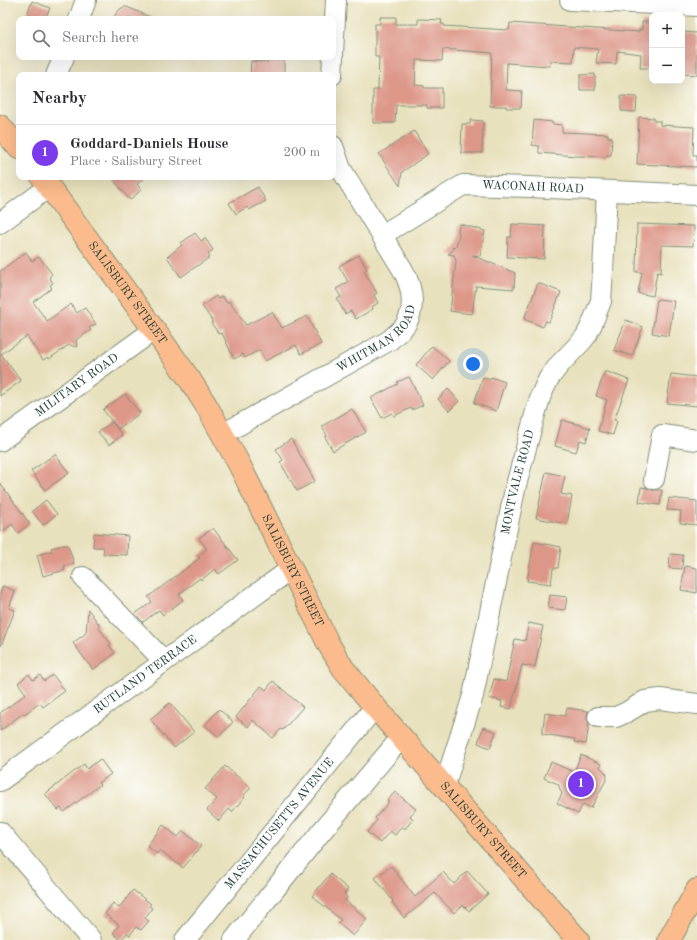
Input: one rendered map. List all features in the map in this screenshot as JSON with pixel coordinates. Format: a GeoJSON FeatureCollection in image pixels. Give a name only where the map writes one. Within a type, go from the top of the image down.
{"type":"FeatureCollection","features":[{"type":"Feature","properties":{"kind":"main road"},"geometry":{"type":"LineString","coordinates":[[0,126],[16,145]]}},
{"type":"Feature","properties":{"kind":"main road","name":"SALISBURY STREET"},"geometry":{"type":"LineString","coordinates":[[45,182],[154,330],[206,405],[223,434],[329,645],[353,681],[578,940]]}},
{"type":"Feature","properties":{"kind":"main road"},"geometry":{"type":"LineString","coordinates":[[669,940],[697,890]]}},
{"type":"Feature","properties":{"kind":"street"},"geometry":{"type":"LineString","coordinates":[[80,16],[86,0]]}},
{"type":"Feature","properties":{"kind":"street"},"geometry":{"type":"LineString","coordinates":[[335,16],[336,0]]}},
{"type":"Feature","properties":{"kind":"street"},"geometry":{"type":"LineString","coordinates":[[570,0],[697,6]]}},
{"type":"Feature","properties":{"kind":"street"},"geometry":{"type":"LineString","coordinates":[[57,72],[63,60]]}},
{"type":"Feature","properties":{"kind":"street"},"geometry":{"type":"LineString","coordinates":[[332,72],[333,60]]}},
{"type":"Feature","properties":{"kind":"street","name":"WHITMAN ROAD"},"geometry":{"type":"LineString","coordinates":[[223,434],[390,340],[405,325],[411,310],[412,302],[410,286],[403,270],[341,169],[336,155]]}},
{"type":"Feature","properties":{"kind":"street"},"geometry":{"type":"LineString","coordinates":[[0,223],[45,182]]}},
{"type":"Feature","properties":{"kind":"street","name":"WACONAH ROAD"},"geometry":{"type":"LineString","coordinates":[[382,235],[463,185],[697,195]]}},
{"type":"Feature","properties":{"kind":"street","name":"MONTVALE ROAD"},"geometry":{"type":"LineString","coordinates":[[444,786],[473,696],[515,489],[541,395],[556,369],[586,336],[600,301],[608,191]]}},
{"type":"Feature","properties":{"kind":"street","name":"MILITARY ROAD"},"geometry":{"type":"LineString","coordinates":[[0,441],[154,330]]}},
{"type":"Feature","properties":{"kind":"street"},"geometry":{"type":"LineString","coordinates":[[654,479],[662,435],[697,440]]}},
{"type":"Feature","properties":{"kind":"street","name":"RUTLAND TERRACE"},"geometry":{"type":"LineString","coordinates":[[0,781],[291,569]]}},
{"type":"Feature","properties":{"kind":"street"},"geometry":{"type":"LineString","coordinates":[[83,577],[164,661]]}},
{"type":"Feature","properties":{"kind":"street"},"geometry":{"type":"LineString","coordinates":[[598,717],[616,717],[645,701],[660,699],[697,704]]}},
{"type":"Feature","properties":{"kind":"street","name":"MASSACHUSETTS AVENUE"},"geometry":{"type":"LineString","coordinates":[[185,940],[374,707]]}},
{"type":"Feature","properties":{"kind":"street"},"geometry":{"type":"LineString","coordinates":[[234,940],[321,832],[401,738]]}},
{"type":"Feature","properties":{"kind":"street"},"geometry":{"type":"LineString","coordinates":[[0,832],[91,940]]}},
{"type":"Feature","properties":{"kind":"building"},"geometry":{"type":"Polygon","coordinates":[[[32,1],[50,8],[46,16],[31,16],[27,14],[32,1]]]}},
{"type":"Feature","properties":{"kind":"building"},"geometry":{"type":"Polygon","coordinates":[[[127,7],[148,16],[114,16],[120,9],[127,7]]]}},
{"type":"Feature","properties":{"kind":"building"},"geometry":{"type":"Polygon","coordinates":[[[380,17],[396,17],[396,24],[418,24],[418,19],[442,20],[441,24],[444,24],[444,26],[509,30],[510,23],[639,32],[639,29],[642,30],[642,22],[649,22],[649,68],[640,68],[641,54],[617,51],[616,64],[596,63],[598,49],[574,47],[573,62],[550,61],[550,66],[507,63],[506,90],[522,91],[521,108],[506,108],[506,106],[490,106],[492,53],[443,49],[442,61],[416,60],[415,85],[424,86],[424,88],[442,88],[442,108],[427,108],[427,105],[396,105],[395,123],[373,123],[373,90],[378,90],[379,57],[375,57],[375,24],[380,24],[380,17]]]}},
{"type":"Feature","properties":{"kind":"building"},"geometry":{"type":"Polygon","coordinates":[[[685,32],[697,33],[697,75],[685,74],[685,32]]]}},
{"type":"Feature","properties":{"kind":"building"},"geometry":{"type":"Polygon","coordinates":[[[268,60],[284,60],[284,72],[250,72],[251,61],[268,62],[268,60]]]}},
{"type":"Feature","properties":{"kind":"building"},"geometry":{"type":"Polygon","coordinates":[[[595,74],[595,90],[580,90],[580,75],[595,74]]]}},
{"type":"Feature","properties":{"kind":"building"},"geometry":{"type":"Polygon","coordinates":[[[621,96],[637,97],[636,112],[621,111],[621,96]]]}},
{"type":"Feature","properties":{"kind":"building"},"geometry":{"type":"Polygon","coordinates":[[[639,117],[654,118],[654,121],[660,121],[660,125],[694,127],[693,155],[697,155],[697,167],[637,164],[639,117]]]}},
{"type":"Feature","properties":{"kind":"building"},"geometry":{"type":"Polygon","coordinates":[[[471,120],[483,121],[482,153],[461,153],[462,124],[470,124],[471,120]]]}},
{"type":"Feature","properties":{"kind":"building"},"geometry":{"type":"Polygon","coordinates":[[[534,120],[562,125],[562,132],[608,134],[608,137],[612,137],[611,155],[607,155],[607,157],[539,153],[539,146],[532,145],[534,120]]]}},
{"type":"Feature","properties":{"kind":"building"},"geometry":{"type":"Polygon","coordinates":[[[414,131],[428,154],[402,172],[400,186],[379,154],[414,131]]]}},
{"type":"Feature","properties":{"kind":"building"},"geometry":{"type":"Polygon","coordinates":[[[113,180],[142,180],[137,184],[141,190],[130,200],[113,180]]]}},
{"type":"Feature","properties":{"kind":"building"},"geometry":{"type":"Polygon","coordinates":[[[258,187],[266,201],[249,210],[247,207],[236,214],[229,203],[258,187]]]}},
{"type":"Feature","properties":{"kind":"building"},"geometry":{"type":"Polygon","coordinates":[[[460,224],[485,231],[480,256],[472,255],[515,273],[514,289],[476,286],[472,314],[450,311],[456,261],[454,255],[448,254],[453,250],[452,247],[454,248],[456,246],[460,224]]]}},
{"type":"Feature","properties":{"kind":"building"},"geometry":{"type":"Polygon","coordinates":[[[512,224],[545,226],[544,259],[507,257],[508,237],[511,237],[512,224]]]}},
{"type":"Feature","properties":{"kind":"building"},"geometry":{"type":"Polygon","coordinates":[[[637,224],[694,226],[693,246],[662,245],[661,273],[657,272],[653,296],[638,293],[642,272],[636,272],[637,224]]]}},
{"type":"Feature","properties":{"kind":"building"},"geometry":{"type":"Polygon","coordinates":[[[195,233],[201,241],[205,238],[213,250],[208,254],[210,257],[181,277],[167,257],[182,245],[181,243],[195,233]]]}},
{"type":"Feature","properties":{"kind":"building"},"geometry":{"type":"Polygon","coordinates":[[[26,252],[32,261],[39,257],[52,274],[49,277],[53,283],[50,285],[52,288],[33,302],[47,321],[71,304],[77,313],[85,308],[96,324],[89,328],[91,330],[76,340],[77,347],[69,345],[49,359],[48,357],[43,360],[27,336],[1,354],[21,381],[0,396],[0,271],[26,252]]]}},
{"type":"Feature","properties":{"kind":"building"},"geometry":{"type":"Polygon","coordinates":[[[359,255],[367,269],[364,271],[377,293],[374,295],[378,303],[372,307],[373,309],[356,319],[351,311],[345,314],[337,299],[341,297],[336,289],[348,282],[339,266],[359,255]]]}},
{"type":"Feature","properties":{"kind":"building"},"geometry":{"type":"Polygon","coordinates":[[[538,283],[561,292],[549,322],[546,321],[543,327],[524,319],[538,283]]]}},
{"type":"Feature","properties":{"kind":"building"},"geometry":{"type":"Polygon","coordinates":[[[216,296],[218,299],[222,296],[227,303],[229,301],[246,325],[272,312],[282,328],[307,316],[321,344],[301,354],[296,345],[265,361],[259,350],[245,358],[243,354],[234,359],[222,333],[219,334],[202,306],[216,296]]]}},
{"type":"Feature","properties":{"kind":"building"},"geometry":{"type":"Polygon","coordinates":[[[657,299],[674,301],[669,336],[652,333],[657,299]]]}},
{"type":"Feature","properties":{"kind":"building"},"geometry":{"type":"Polygon","coordinates":[[[626,320],[643,327],[632,356],[614,350],[626,320]]]}},
{"type":"Feature","properties":{"kind":"building"},"geometry":{"type":"Polygon","coordinates":[[[432,346],[449,361],[433,380],[416,365],[432,346]]]}},
{"type":"Feature","properties":{"kind":"building"},"geometry":{"type":"Polygon","coordinates":[[[605,371],[629,380],[614,420],[617,421],[613,435],[598,431],[607,400],[596,396],[605,371]]]}},
{"type":"Feature","properties":{"kind":"building"},"geometry":{"type":"Polygon","coordinates":[[[671,374],[697,377],[697,406],[667,403],[671,374]]]}},
{"type":"Feature","properties":{"kind":"building"},"geometry":{"type":"Polygon","coordinates":[[[409,377],[423,405],[412,410],[411,408],[394,416],[392,413],[382,418],[371,398],[398,384],[397,382],[409,377]]]}},
{"type":"Feature","properties":{"kind":"building"},"geometry":{"type":"Polygon","coordinates":[[[483,377],[490,380],[491,377],[505,382],[496,411],[474,403],[483,377]]]}},
{"type":"Feature","properties":{"kind":"building"},"geometry":{"type":"Polygon","coordinates":[[[448,389],[459,401],[449,411],[438,399],[448,389]]]}},
{"type":"Feature","properties":{"kind":"building"},"geometry":{"type":"Polygon","coordinates":[[[125,394],[140,413],[118,429],[103,410],[125,394]]]}},
{"type":"Feature","properties":{"kind":"building"},"geometry":{"type":"Polygon","coordinates":[[[352,409],[366,432],[333,451],[325,437],[327,436],[322,426],[352,409]]]}},
{"type":"Feature","properties":{"kind":"building"},"geometry":{"type":"Polygon","coordinates":[[[562,420],[590,428],[586,442],[580,440],[576,452],[555,446],[562,420]]]}},
{"type":"Feature","properties":{"kind":"building"},"geometry":{"type":"Polygon","coordinates":[[[112,422],[122,435],[109,445],[98,432],[112,422]]]}},
{"type":"Feature","properties":{"kind":"building"},"geometry":{"type":"Polygon","coordinates":[[[291,439],[315,481],[297,491],[280,462],[283,460],[276,449],[291,439]]]}},
{"type":"Feature","properties":{"kind":"building"},"geometry":{"type":"Polygon","coordinates":[[[55,454],[69,473],[45,490],[31,471],[55,454]]]}},
{"type":"Feature","properties":{"kind":"building"},"geometry":{"type":"Polygon","coordinates":[[[546,472],[565,476],[561,494],[572,496],[567,524],[536,518],[546,472]]]}},
{"type":"Feature","properties":{"kind":"building"},"geometry":{"type":"Polygon","coordinates":[[[0,483],[30,524],[18,533],[12,524],[0,533],[0,483]]]}},
{"type":"Feature","properties":{"kind":"building"},"geometry":{"type":"Polygon","coordinates":[[[641,487],[652,490],[662,490],[660,505],[639,502],[641,487]]]}},
{"type":"Feature","properties":{"kind":"building"},"geometry":{"type":"Polygon","coordinates":[[[669,498],[697,501],[697,525],[680,523],[681,511],[667,510],[669,498]]]}},
{"type":"Feature","properties":{"kind":"building"},"geometry":{"type":"Polygon","coordinates":[[[46,500],[57,514],[43,525],[32,511],[46,500]]]}},
{"type":"Feature","properties":{"kind":"building"},"geometry":{"type":"Polygon","coordinates":[[[213,528],[238,560],[219,574],[215,569],[201,580],[200,578],[179,594],[183,600],[163,615],[159,610],[143,622],[135,614],[152,602],[148,597],[200,558],[198,556],[207,549],[199,538],[213,528]]]}},
{"type":"Feature","properties":{"kind":"building"},"geometry":{"type":"Polygon","coordinates":[[[94,533],[128,536],[127,555],[103,554],[104,547],[93,547],[94,533]]]}},
{"type":"Feature","properties":{"kind":"building"},"geometry":{"type":"Polygon","coordinates":[[[534,542],[561,547],[558,568],[553,568],[551,584],[527,581],[534,542]]]}},
{"type":"Feature","properties":{"kind":"building"},"geometry":{"type":"Polygon","coordinates":[[[68,545],[74,563],[64,566],[65,570],[43,576],[37,555],[52,551],[51,548],[68,545]]]}},
{"type":"Feature","properties":{"kind":"building"},"geometry":{"type":"Polygon","coordinates":[[[670,554],[683,555],[682,569],[669,568],[670,554]]]}},
{"type":"Feature","properties":{"kind":"building"},"geometry":{"type":"Polygon","coordinates":[[[685,566],[697,568],[697,593],[681,590],[685,566]]]}},
{"type":"Feature","properties":{"kind":"building"},"geometry":{"type":"Polygon","coordinates":[[[3,586],[15,591],[9,608],[15,610],[1,646],[0,593],[3,586]]]}},
{"type":"Feature","properties":{"kind":"building"},"geometry":{"type":"Polygon","coordinates":[[[550,595],[567,597],[565,610],[548,608],[550,595]]]}},
{"type":"Feature","properties":{"kind":"building"},"geometry":{"type":"Polygon","coordinates":[[[88,609],[100,626],[98,627],[111,644],[109,645],[115,653],[93,670],[73,643],[86,633],[88,609]]]}},
{"type":"Feature","properties":{"kind":"building"},"geometry":{"type":"Polygon","coordinates":[[[529,623],[543,626],[535,667],[522,665],[511,709],[501,707],[502,701],[489,698],[494,679],[506,682],[515,639],[525,641],[529,623]]]}},
{"type":"Feature","properties":{"kind":"building"},"geometry":{"type":"Polygon","coordinates":[[[29,674],[33,680],[40,675],[44,681],[53,675],[65,691],[43,707],[40,703],[23,715],[23,713],[0,731],[0,713],[26,694],[18,683],[29,674]]]}},
{"type":"Feature","properties":{"kind":"building"},"geometry":{"type":"Polygon","coordinates":[[[273,681],[303,707],[283,730],[281,729],[273,738],[253,720],[248,727],[236,717],[261,686],[266,690],[273,681]]]}},
{"type":"Feature","properties":{"kind":"building"},"geometry":{"type":"Polygon","coordinates":[[[170,703],[194,732],[174,748],[150,719],[170,703]]]}},
{"type":"Feature","properties":{"kind":"building"},"geometry":{"type":"Polygon","coordinates":[[[567,708],[588,711],[587,717],[589,724],[586,744],[574,742],[575,739],[542,734],[545,713],[565,716],[567,708]]]}},
{"type":"Feature","properties":{"kind":"building"},"geometry":{"type":"Polygon","coordinates":[[[219,709],[233,722],[219,737],[205,725],[219,709]]]}},
{"type":"Feature","properties":{"kind":"building"},"geometry":{"type":"Polygon","coordinates":[[[483,727],[496,732],[490,748],[478,743],[483,727]]]}},
{"type":"Feature","properties":{"kind":"building"},"geometry":{"type":"Polygon","coordinates":[[[581,755],[601,764],[600,767],[607,776],[591,808],[583,804],[578,814],[557,803],[562,794],[558,784],[544,778],[551,762],[574,772],[581,755]]]}},
{"type":"Feature","properties":{"kind":"building"},"geometry":{"type":"Polygon","coordinates":[[[100,759],[111,774],[98,783],[100,785],[64,812],[61,808],[58,810],[45,794],[84,764],[87,769],[100,759]]]}},
{"type":"Feature","properties":{"kind":"building"},"geometry":{"type":"Polygon","coordinates":[[[225,766],[251,788],[243,796],[245,797],[232,812],[229,809],[219,821],[207,810],[217,799],[205,789],[225,766]]]}},
{"type":"Feature","properties":{"kind":"building"},"geometry":{"type":"Polygon","coordinates":[[[395,792],[416,809],[410,816],[413,819],[405,829],[402,826],[395,835],[390,831],[380,843],[367,832],[377,820],[375,818],[389,802],[387,801],[395,792]]]}},
{"type":"Feature","properties":{"kind":"building"},"geometry":{"type":"Polygon","coordinates":[[[163,825],[178,837],[183,831],[201,846],[183,868],[160,850],[157,854],[147,846],[163,825]]]}},
{"type":"Feature","properties":{"kind":"building"},"geometry":{"type":"Polygon","coordinates":[[[391,866],[415,897],[443,872],[454,884],[467,871],[488,894],[469,911],[463,905],[454,913],[435,893],[404,918],[375,878],[391,866]]]}},
{"type":"Feature","properties":{"kind":"building"},"geometry":{"type":"Polygon","coordinates":[[[330,874],[348,889],[344,894],[347,897],[345,900],[367,919],[353,936],[338,923],[341,920],[312,896],[330,874]]]}},
{"type":"Feature","properties":{"kind":"building"},"geometry":{"type":"Polygon","coordinates":[[[133,890],[151,904],[149,906],[152,908],[145,918],[149,921],[141,930],[136,927],[130,935],[127,933],[121,940],[113,933],[119,925],[105,914],[113,903],[119,908],[133,890]]]}},
{"type":"Feature","properties":{"kind":"place","name":"Goddard-Daniels House"},"geometry":{"type":"Point","coordinates":[581,784]}}]}
